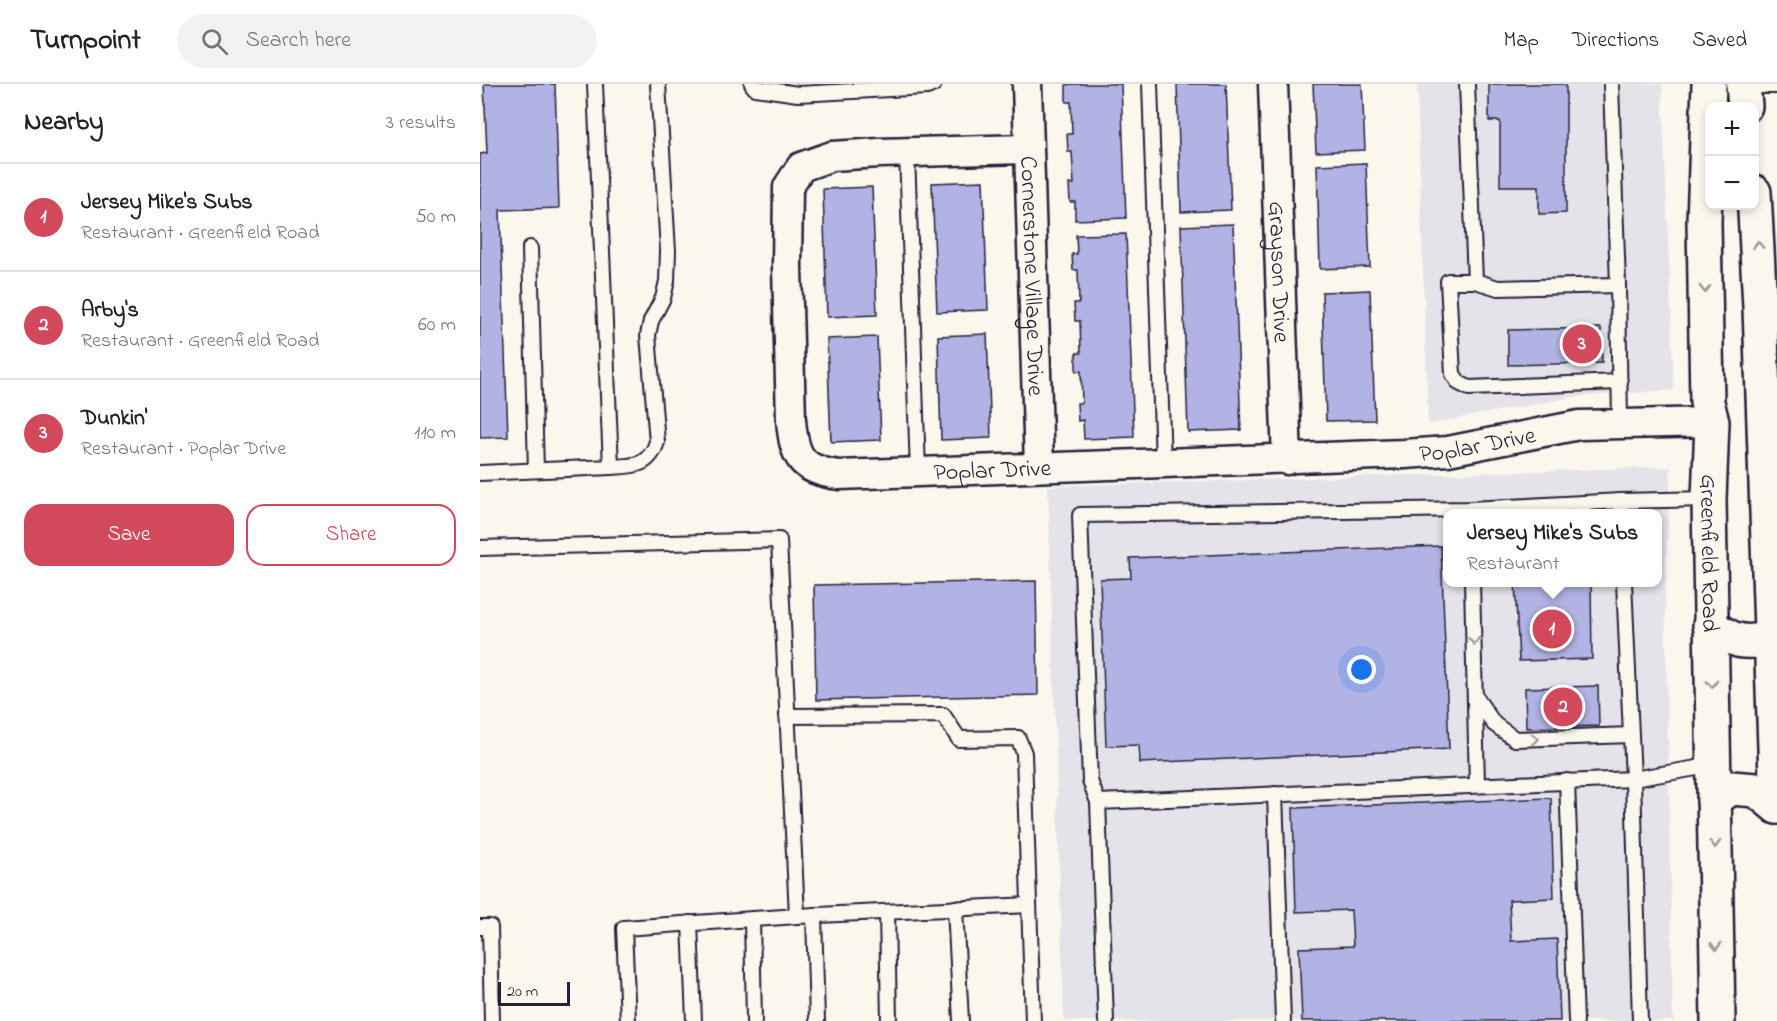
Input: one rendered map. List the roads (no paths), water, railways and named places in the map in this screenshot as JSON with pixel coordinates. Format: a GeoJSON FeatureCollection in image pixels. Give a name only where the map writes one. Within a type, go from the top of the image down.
{"type":"FeatureCollection","features":[{"type":"Feature","properties":{"kind":"main road","name":"Greenfield Road"},"geometry":{"type":"LineString","coordinates":[[1709,84],[1704,221],[1707,402],[1712,422],[1708,499],[1718,1021]]}},
{"type":"Feature","properties":{"kind":"main road"},"geometry":{"type":"LineString","coordinates":[[1763,205],[1769,307],[1777,807]]}},
{"type":"Feature","properties":{"kind":"main road"},"geometry":{"type":"LineString","coordinates":[[1710,626],[1726,637],[1738,641],[1774,646]]}},
{"type":"Feature","properties":{"kind":"main road"},"geometry":{"type":"LineString","coordinates":[[1714,800],[1731,788],[1756,790],[1777,807]]}},
{"type":"Feature","properties":{"kind":"street","name":"Cornerstone Village Drive"},"geometry":{"type":"LineString","coordinates":[[1027,84],[1039,467]]}},
{"type":"Feature","properties":{"kind":"street","name":"Grayson Drive"},"geometry":{"type":"LineString","coordinates":[[1273,84],[1287,460]]}},
{"type":"Feature","properties":{"kind":"street","name":"Poplar Drive"},"geometry":{"type":"LineString","coordinates":[[1028,150],[832,156],[801,167],[788,187],[790,420],[799,458],[809,468],[839,475],[1287,460],[1448,451],[1579,425],[1712,422]]}},
{"type":"Feature","properties":{"kind":"lane"},"geometry":{"type":"LineString","coordinates":[[595,84],[611,467]]}},
{"type":"Feature","properties":{"kind":"lane"},"geometry":{"type":"LineString","coordinates":[[480,473],[637,465],[653,453],[657,442],[648,335],[651,321],[663,298],[667,281],[668,251],[658,84]]}},
{"type":"Feature","properties":{"kind":"lane"},"geometry":{"type":"LineString","coordinates":[[752,84],[754,88],[798,94],[927,87],[934,84]]}},
{"type":"Feature","properties":{"kind":"lane"},"geometry":{"type":"LineString","coordinates":[[1150,84],[1163,463]]}},
{"type":"Feature","properties":{"kind":"lane"},"geometry":{"type":"LineString","coordinates":[[1467,84],[1475,281]]}},
{"type":"Feature","properties":{"kind":"lane"},"geometry":{"type":"LineString","coordinates":[[1611,84],[1620,423]]}},
{"type":"Feature","properties":{"kind":"lane"},"geometry":{"type":"LineString","coordinates":[[1743,92],[1777,86]]}},
{"type":"Feature","properties":{"kind":"lane"},"geometry":{"type":"LineString","coordinates":[[907,152],[918,472]]}},
{"type":"Feature","properties":{"kind":"lane"},"geometry":{"type":"LineString","coordinates":[[530,248],[536,470]]}},
{"type":"Feature","properties":{"kind":"lane"},"geometry":{"type":"LineString","coordinates":[[1618,285],[1498,288],[1475,281],[1448,281],[1453,374],[1459,383],[1469,388],[1620,382]]}},
{"type":"Feature","properties":{"kind":"lane"},"geometry":{"type":"LineString","coordinates":[[1546,509],[1621,507],[1708,499]]}},
{"type":"Feature","properties":{"kind":"lane"},"geometry":{"type":"LineString","coordinates":[[1106,1021],[1098,802],[1090,781],[1080,515],[1443,511]]}},
{"type":"Feature","properties":{"kind":"lane"},"geometry":{"type":"LineString","coordinates":[[480,549],[779,540],[797,916]]}},
{"type":"Feature","properties":{"kind":"lane"},"geometry":{"type":"LineString","coordinates":[[1472,587],[1477,785]]}},
{"type":"Feature","properties":{"kind":"lane"},"geometry":{"type":"LineString","coordinates":[[1624,587],[1633,778],[1640,1021]]}},
{"type":"Feature","properties":{"kind":"lane"},"geometry":{"type":"LineString","coordinates":[[1475,696],[1494,724],[1515,740],[1631,735]]}},
{"type":"Feature","properties":{"kind":"lane"},"geometry":{"type":"LineString","coordinates":[[787,716],[943,715],[959,739],[1018,738],[1024,753],[1033,1021]]}},
{"type":"Feature","properties":{"kind":"lane"},"geometry":{"type":"LineString","coordinates":[[1098,802],[1633,778],[1714,765]]}},
{"type":"Feature","properties":{"kind":"lane"},"geometry":{"type":"LineString","coordinates":[[1567,781],[1576,1021]]}},
{"type":"Feature","properties":{"kind":"lane"},"geometry":{"type":"LineString","coordinates":[[1275,794],[1283,1021]]}},
{"type":"Feature","properties":{"kind":"lane"},"geometry":{"type":"LineString","coordinates":[[628,1021],[624,928],[814,915],[1029,905]]}},
{"type":"Feature","properties":{"kind":"lane"},"geometry":{"type":"LineString","coordinates":[[955,909],[961,1021]]}},
{"type":"Feature","properties":{"kind":"lane"},"geometry":{"type":"LineString","coordinates":[[887,912],[889,1021]]}},
{"type":"Feature","properties":{"kind":"lane"},"geometry":{"type":"LineString","coordinates":[[814,915],[817,1021]]}},
{"type":"Feature","properties":{"kind":"lane"},"geometry":{"type":"LineString","coordinates":[[752,919],[754,1021]]}},
{"type":"Feature","properties":{"kind":"lane"},"geometry":{"type":"LineString","coordinates":[[690,923],[694,1021]]}},
{"type":"Feature","properties":{"kind":"lane"},"geometry":{"type":"LineString","coordinates":[[480,927],[490,927],[492,1021]]}},
{"type":"Feature","properties":{"kind":"place","name":"Dunkin'"},"geometry":{"type":"Point","coordinates":[1582,344]}},
{"type":"Feature","properties":{"kind":"place","name":"Jersey Mike's Subs"},"geometry":{"type":"Point","coordinates":[1552,629]}},
{"type":"Feature","properties":{"kind":"place","name":"Arby's"},"geometry":{"type":"Point","coordinates":[1563,707]}}]}
